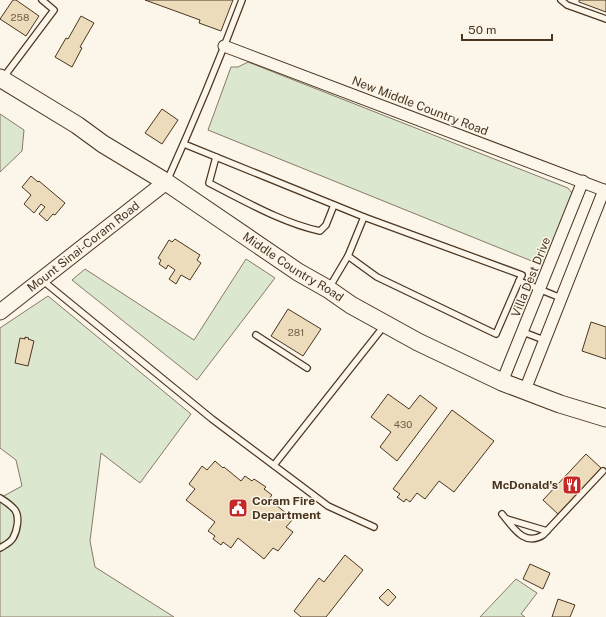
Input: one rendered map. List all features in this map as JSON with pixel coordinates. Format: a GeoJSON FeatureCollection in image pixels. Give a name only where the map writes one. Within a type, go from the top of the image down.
{"type":"FeatureCollection","features":[{"type":"Feature","properties":{"kind":"main road","name":"Middle Country Road"},"geometry":{"type":"LineString","coordinates":[[1,79],[77,125],[103,144],[166,182],[298,272],[328,289],[351,305],[418,342],[502,382],[560,404],[606,418]]}},
{"type":"Feature","properties":{"kind":"main road","name":"Mount Sinai-Coram Road"},"geometry":{"type":"LineString","coordinates":[[0,312],[166,182]]}},
{"type":"Feature","properties":{"kind":"street","name":"New Middle Country Road"},"geometry":{"type":"LineString","coordinates":[[224,46],[605,190]]}},
{"type":"Feature","properties":{"kind":"street","name":"Villa Dest Drive"},"geometry":{"type":"LineString","coordinates":[[502,382],[583,181]]}},
{"type":"Feature","properties":{"kind":"street"},"geometry":{"type":"LineString","coordinates":[[525,390],[605,190]]}},
{"type":"Feature","properties":{"kind":"lane"},"geometry":{"type":"LineString","coordinates":[[1,79],[54,10],[42,0]]}},
{"type":"Feature","properties":{"kind":"lane"},"geometry":{"type":"LineString","coordinates":[[166,182],[184,144],[242,0]]}},
{"type":"Feature","properties":{"kind":"lane"},"geometry":{"type":"LineString","coordinates":[[561,0],[567,5],[606,19]]}},
{"type":"Feature","properties":{"kind":"lane"},"geometry":{"type":"LineString","coordinates":[[184,144],[364,217],[522,275],[496,334],[377,277],[348,256]]}},
{"type":"Feature","properties":{"kind":"lane"},"geometry":{"type":"LineString","coordinates":[[216,157],[209,183],[254,206],[299,225],[320,231],[326,225],[334,205]]}},
{"type":"Feature","properties":{"kind":"lane"},"geometry":{"type":"LineString","coordinates":[[328,289],[348,256],[364,217]]}},
{"type":"Feature","properties":{"kind":"lane"},"geometry":{"type":"LineString","coordinates":[[42,280],[212,419],[328,506],[374,527]]}},
{"type":"Feature","properties":{"kind":"lane"},"geometry":{"type":"LineString","coordinates":[[519,281],[561,298]]}},
{"type":"Feature","properties":{"kind":"lane"},"geometry":{"type":"LineString","coordinates":[[274,465],[385,324]]}},
{"type":"Feature","properties":{"kind":"lane"},"geometry":{"type":"LineString","coordinates":[[523,332],[544,340]]}},
{"type":"Feature","properties":{"kind":"lane"},"geometry":{"type":"LineString","coordinates":[[256,335],[307,368]]}},
{"type":"Feature","properties":{"kind":"lane"},"geometry":{"type":"LineString","coordinates":[[502,514],[522,537],[530,540],[537,539],[547,531],[602,471]]}},
{"type":"Feature","properties":{"kind":"lane"},"geometry":{"type":"LineString","coordinates":[[0,498],[10,504],[17,515],[17,525],[13,539],[8,544],[0,548]]}},
{"type":"Feature","properties":{"kind":"lane"},"geometry":{"type":"LineString","coordinates":[[506,519],[547,531]]}},
{"type":"Feature","properties":{"kind":"green space"},"geometry":{"type":"Polygon","coordinates":[[[248,62],[568,188],[572,193],[571,197],[544,266],[208,130],[231,67],[238,67],[248,62]]]}},
{"type":"Feature","properties":{"kind":"green space"},"geometry":{"type":"Polygon","coordinates":[[[0,114],[24,130],[22,151],[0,172],[0,114]]]}},
{"type":"Feature","properties":{"kind":"green space"},"geometry":{"type":"Polygon","coordinates":[[[246,259],[275,278],[197,380],[72,280],[85,269],[194,340],[246,259]]]}},
{"type":"Feature","properties":{"kind":"green space"},"geometry":{"type":"Polygon","coordinates":[[[48,296],[191,414],[140,483],[101,453],[90,541],[95,567],[174,617],[0,617],[0,498],[22,486],[16,460],[0,448],[0,328],[48,296]]]}},
{"type":"Feature","properties":{"kind":"green space"},"geometry":{"type":"Polygon","coordinates":[[[516,579],[537,593],[521,614],[525,617],[480,617],[516,579]]]}},
{"type":"Feature","properties":{"kind":"building"},"geometry":{"type":"Polygon","coordinates":[[[13,0],[16,0],[39,16],[26,36],[0,19],[13,0]]]}},
{"type":"Feature","properties":{"kind":"building"},"geometry":{"type":"Polygon","coordinates":[[[145,0],[233,0],[221,31],[199,23],[200,20],[145,0]]]}},
{"type":"Feature","properties":{"kind":"building"},"geometry":{"type":"Polygon","coordinates":[[[579,0],[606,0],[606,12],[579,2],[579,0]]]}},
{"type":"Feature","properties":{"kind":"building"},"geometry":{"type":"Polygon","coordinates":[[[81,16],[94,23],[80,47],[82,48],[72,67],[55,57],[66,38],[68,39],[81,16]]]}},
{"type":"Feature","properties":{"kind":"building"},"geometry":{"type":"Polygon","coordinates":[[[162,109],[178,120],[162,144],[145,133],[162,109]]]}},
{"type":"Feature","properties":{"kind":"building"},"geometry":{"type":"Polygon","coordinates":[[[31,176],[65,203],[55,215],[53,214],[47,221],[39,214],[45,207],[41,204],[34,213],[24,204],[31,195],[22,187],[31,176]]]}},
{"type":"Feature","properties":{"kind":"building"},"geometry":{"type":"Polygon","coordinates":[[[175,239],[200,255],[197,260],[201,263],[190,280],[181,275],[176,284],[169,279],[175,270],[168,265],[166,269],[159,264],[161,260],[158,258],[169,240],[172,242],[175,239]]]}},
{"type":"Feature","properties":{"kind":"building"},"geometry":{"type":"Polygon","coordinates":[[[288,309],[321,329],[303,356],[271,336],[288,309]]]}},
{"type":"Feature","properties":{"kind":"building"},"geometry":{"type":"Polygon","coordinates":[[[591,322],[606,327],[606,359],[582,351],[591,322]]]}},
{"type":"Feature","properties":{"kind":"building"},"geometry":{"type":"Polygon","coordinates":[[[25,337],[34,341],[28,366],[15,363],[20,338],[25,339],[25,337]]]}},
{"type":"Feature","properties":{"kind":"building"},"geometry":{"type":"Polygon","coordinates":[[[388,394],[409,409],[420,395],[437,408],[397,461],[380,447],[391,432],[371,417],[388,394]]]}},
{"type":"Feature","properties":{"kind":"building"},"geometry":{"type":"Polygon","coordinates":[[[452,410],[494,441],[454,492],[439,481],[425,499],[417,493],[410,502],[406,499],[404,502],[397,497],[400,494],[393,489],[452,410]]]}},
{"type":"Feature","properties":{"kind":"building","name":"McDonald's"},"geometry":{"type":"Polygon","coordinates":[[[586,454],[602,469],[559,515],[543,500],[586,454]]]}},
{"type":"Feature","properties":{"kind":"building","name":"Coram Fire Department"},"geometry":{"type":"Polygon","coordinates":[[[215,461],[241,481],[245,476],[252,481],[254,479],[266,487],[264,489],[272,495],[268,500],[293,519],[286,527],[293,532],[278,551],[273,548],[264,559],[238,538],[231,548],[223,542],[221,545],[213,539],[215,536],[208,531],[215,522],[186,500],[195,489],[189,484],[202,466],[207,470],[215,461]]]}},
{"type":"Feature","properties":{"kind":"building"},"geometry":{"type":"Polygon","coordinates":[[[345,555],[363,570],[326,617],[301,617],[294,611],[319,578],[324,582],[345,555]]]}},
{"type":"Feature","properties":{"kind":"building"},"geometry":{"type":"Polygon","coordinates":[[[530,564],[550,573],[543,589],[523,579],[530,564]]]}},
{"type":"Feature","properties":{"kind":"building"},"geometry":{"type":"Polygon","coordinates":[[[388,589],[396,597],[388,606],[379,598],[388,589]]]}},
{"type":"Feature","properties":{"kind":"building"},"geometry":{"type":"Polygon","coordinates":[[[558,599],[575,605],[570,617],[552,617],[558,599]]]}},
{"type":"Feature","properties":{"kind":"place","name":"McDonald's"},"geometry":{"type":"Point","coordinates":[572,485]}},
{"type":"Feature","properties":{"kind":"place","name":"Coram Fire Department"},"geometry":{"type":"Point","coordinates":[238,508]}}]}
